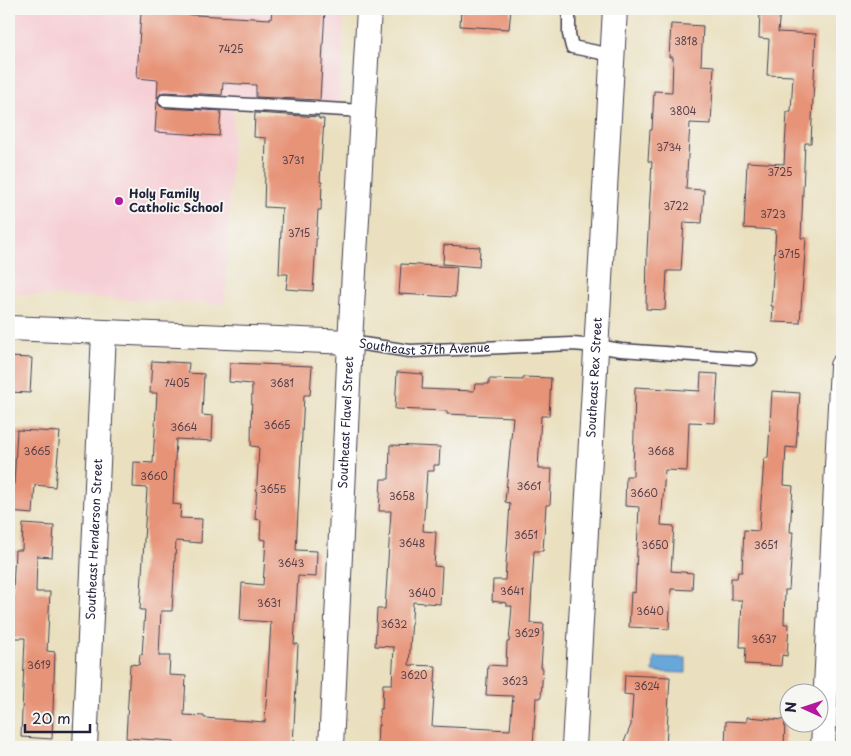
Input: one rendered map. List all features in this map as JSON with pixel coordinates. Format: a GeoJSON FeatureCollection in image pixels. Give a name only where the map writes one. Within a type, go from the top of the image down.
{"type":"FeatureCollection","features":[{"type":"Feature","properties":{"kind":"street","name":"Southeast Flavel Street"},"geometry":{"type":"LineString","coordinates":[[331,747],[350,342],[369,9]]}},
{"type":"Feature","properties":{"kind":"street","name":"Southeast Rex Street"},"geometry":{"type":"LineString","coordinates":[[574,747],[615,9]]}},
{"type":"Feature","properties":{"kind":"street","name":"Southeast 37th Avenue"},"geometry":{"type":"LineString","coordinates":[[9,328],[350,342]]}},
{"type":"Feature","properties":{"kind":"street","name":"Southeast Henderson Street"},"geometry":{"type":"LineString","coordinates":[[85,747],[104,332]]}},
{"type":"Feature","properties":{"kind":"street"},"geometry":{"type":"LineString","coordinates":[[823,747],[842,366]]}},
{"type":"Feature","properties":{"kind":"lane"},"geometry":{"type":"LineString","coordinates":[[569,9],[569,34],[572,47],[612,55]]}},
{"type":"Feature","properties":{"kind":"lane"},"geometry":{"type":"LineString","coordinates":[[165,100],[363,112]]}},
{"type":"Feature","properties":{"kind":"lane","name":"Southeast 37th Avenue"},"geometry":{"type":"LineString","coordinates":[[350,342],[410,351],[572,344],[621,350],[751,359]]}},
{"type":"Feature","properties":{"kind":"shaded area","name":"Holy Family Catholic School"},"geometry":{"type":"Polygon","coordinates":[[[9,9],[344,9],[340,108],[234,103],[225,304],[9,294],[9,9]]]}},
{"type":"Feature","properties":{"kind":"water"},"geometry":{"type":"Polygon","coordinates":[[[654,657],[686,658],[686,673],[653,672],[654,657]]]}},
{"type":"Feature","properties":{"kind":"building"},"geometry":{"type":"Polygon","coordinates":[[[272,9],[325,9],[320,100],[256,97],[256,85],[223,83],[222,95],[165,92],[161,93],[157,98],[158,80],[137,78],[141,12],[271,19],[272,9]]]}},
{"type":"Feature","properties":{"kind":"building"},"geometry":{"type":"Polygon","coordinates":[[[461,9],[511,9],[509,29],[460,26],[461,9]]]}},
{"type":"Feature","properties":{"kind":"building"},"geometry":{"type":"Polygon","coordinates":[[[760,9],[780,9],[778,32],[816,34],[811,143],[805,143],[801,238],[806,238],[800,323],[772,322],[773,306],[771,306],[776,230],[744,228],[747,162],[784,164],[787,112],[791,112],[793,76],[767,75],[769,39],[759,38],[760,9]]]}},
{"type":"Feature","properties":{"kind":"building"},"geometry":{"type":"Polygon","coordinates":[[[671,24],[703,26],[701,65],[714,66],[711,124],[690,123],[686,189],[704,190],[702,223],[684,222],[681,271],[667,271],[665,310],[646,309],[652,162],[648,161],[650,130],[652,130],[654,91],[672,92],[673,57],[669,57],[671,24]]]}},
{"type":"Feature","properties":{"kind":"building"},"geometry":{"type":"Polygon","coordinates":[[[157,101],[160,106],[165,108],[221,111],[219,136],[155,132],[157,101]]]}},
{"type":"Feature","properties":{"kind":"building"},"geometry":{"type":"Polygon","coordinates":[[[255,113],[319,117],[319,119],[324,119],[320,182],[322,182],[321,210],[318,210],[313,291],[286,289],[288,274],[279,274],[282,208],[264,207],[266,138],[254,137],[255,113]]]}},
{"type":"Feature","properties":{"kind":"building"},"geometry":{"type":"Polygon","coordinates":[[[444,245],[480,247],[479,267],[443,264],[444,245]]]}},
{"type":"Feature","properties":{"kind":"building"},"geometry":{"type":"Polygon","coordinates":[[[401,264],[457,267],[455,297],[399,294],[401,264]]]}},
{"type":"Feature","properties":{"kind":"building"},"geometry":{"type":"Polygon","coordinates":[[[9,357],[32,358],[30,393],[9,392],[9,357]]]}},
{"type":"Feature","properties":{"kind":"building"},"geometry":{"type":"Polygon","coordinates":[[[152,361],[189,363],[188,373],[204,374],[202,415],[213,416],[212,441],[176,439],[173,504],[181,505],[180,518],[202,519],[201,543],[176,541],[172,611],[161,611],[159,656],[170,656],[169,675],[186,676],[184,715],[265,722],[271,622],[240,620],[242,583],[263,585],[266,540],[260,539],[261,520],[255,519],[259,447],[251,446],[252,384],[229,382],[230,363],[312,366],[310,395],[304,395],[296,550],[317,551],[316,577],[298,576],[294,644],[298,644],[293,747],[174,745],[174,741],[126,738],[130,664],[139,665],[140,654],[142,655],[145,610],[140,610],[147,488],[133,487],[134,462],[153,463],[157,393],[150,393],[152,361]]]}},
{"type":"Feature","properties":{"kind":"building"},"geometry":{"type":"Polygon","coordinates":[[[397,372],[423,374],[422,389],[474,391],[475,384],[489,384],[489,379],[523,380],[523,377],[551,378],[549,416],[541,416],[538,469],[552,469],[550,505],[546,505],[543,551],[534,551],[530,623],[544,624],[541,698],[536,698],[533,747],[377,747],[383,684],[392,684],[394,647],[375,646],[377,609],[385,609],[391,511],[379,511],[381,479],[389,479],[390,445],[440,447],[439,465],[434,465],[434,471],[427,471],[423,531],[436,532],[434,566],[442,567],[440,604],[413,602],[409,665],[436,666],[432,726],[510,730],[513,696],[486,695],[488,665],[506,666],[507,642],[509,642],[512,606],[507,606],[507,603],[492,601],[493,580],[505,580],[510,503],[505,502],[513,417],[447,414],[447,411],[395,409],[397,372]]]}},
{"type":"Feature","properties":{"kind":"building"},"geometry":{"type":"Polygon","coordinates":[[[701,373],[718,374],[715,423],[689,422],[687,471],[665,470],[661,525],[674,526],[671,571],[693,573],[692,590],[671,589],[669,629],[629,627],[631,592],[635,593],[639,507],[625,506],[626,476],[633,476],[635,387],[700,391],[701,373]]]}},
{"type":"Feature","properties":{"kind":"building"},"geometry":{"type":"Polygon","coordinates":[[[772,391],[800,393],[796,448],[786,447],[784,485],[793,486],[790,532],[793,532],[789,590],[785,590],[784,624],[789,624],[787,656],[782,655],[781,666],[745,664],[746,647],[740,647],[742,600],[731,600],[731,578],[737,578],[738,572],[742,572],[744,530],[759,531],[764,458],[768,458],[772,391]]]}},
{"type":"Feature","properties":{"kind":"building"},"geometry":{"type":"Polygon","coordinates":[[[17,430],[60,432],[55,487],[35,485],[33,514],[9,512],[9,484],[14,484],[17,430]]]}},
{"type":"Feature","properties":{"kind":"building"},"geometry":{"type":"Polygon","coordinates":[[[23,524],[54,526],[52,557],[37,556],[36,592],[50,592],[47,651],[55,652],[52,739],[21,737],[25,638],[12,638],[13,619],[9,619],[9,590],[13,590],[15,550],[22,550],[23,524]]]}},
{"type":"Feature","properties":{"kind":"building"},"geometry":{"type":"Polygon","coordinates":[[[625,675],[670,677],[666,747],[622,747],[631,725],[633,695],[624,694],[625,675]]]}},
{"type":"Feature","properties":{"kind":"building"},"geometry":{"type":"Polygon","coordinates":[[[747,717],[778,719],[778,734],[784,734],[784,747],[725,747],[726,721],[747,722],[747,717]]]}},
{"type":"Feature","properties":{"kind":"place","name":"Holy Family Catholic School"},"geometry":{"type":"Point","coordinates":[119,201]}}]}
